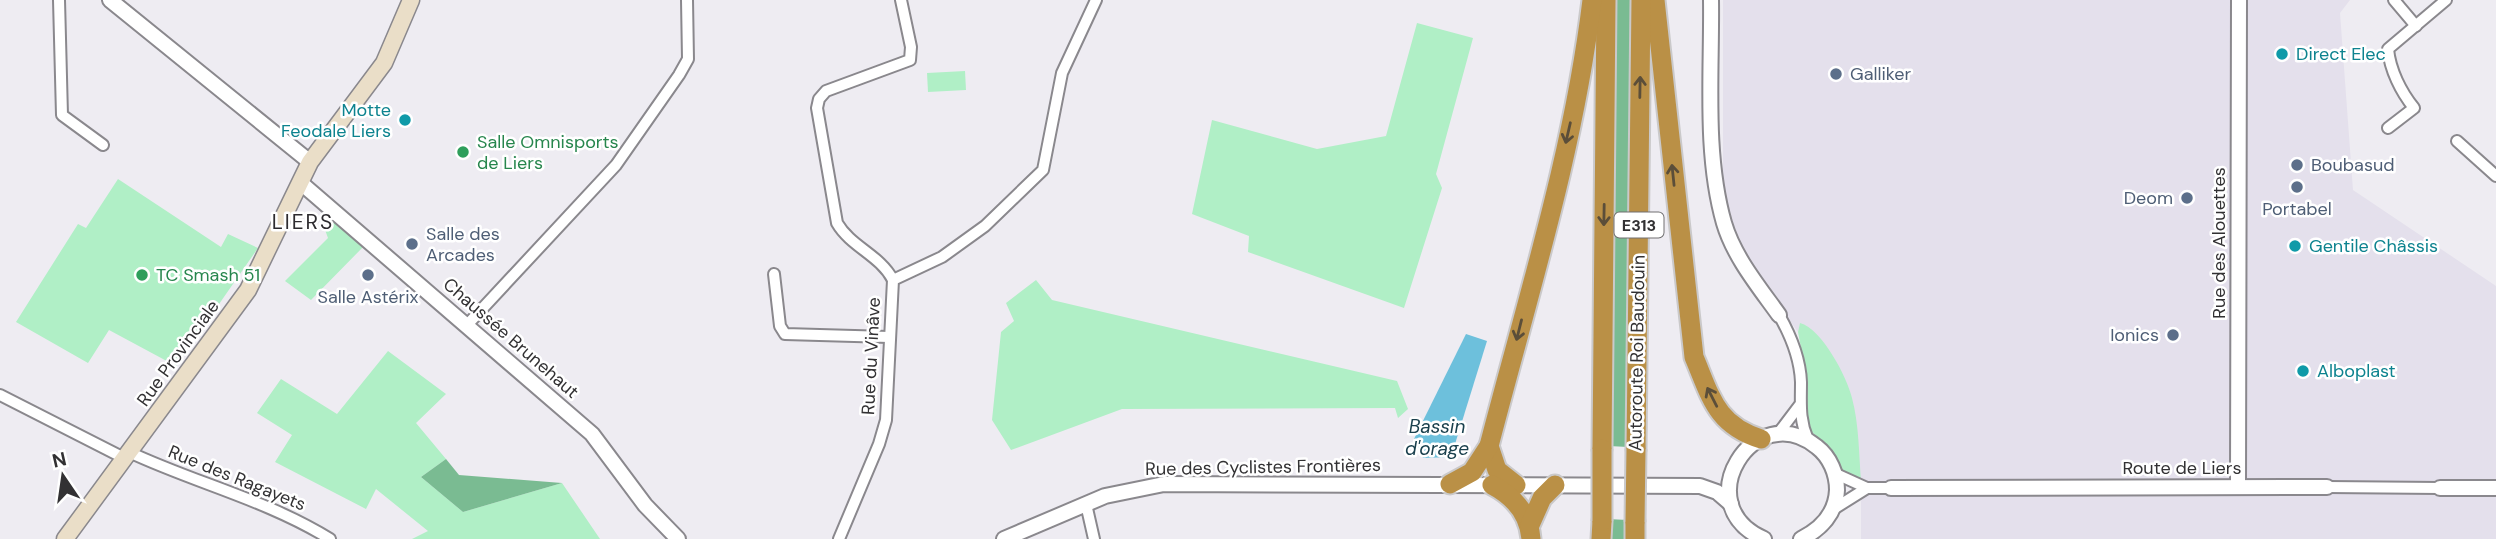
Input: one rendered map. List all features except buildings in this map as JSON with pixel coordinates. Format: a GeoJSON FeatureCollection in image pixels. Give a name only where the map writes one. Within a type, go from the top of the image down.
{"type":"FeatureCollection","features":[{"type":"Feature","properties":{"kind":"highway"},"geometry":{"type":"LineString","coordinates":[[1450,484],[1472,472],[1489,446],[1561,166],[1576,99],[1592,0]]}},
{"type":"Feature","properties":{"kind":"highway","name":"Autoroute Roi Baudouin"},"geometry":{"type":"LineString","coordinates":[[1602,530],[1606,0]]}},
{"type":"Feature","properties":{"kind":"highway","name":"Autoroute Roi Baudouin"},"geometry":{"type":"LineString","coordinates":[[1635,531],[1641,0]]}},
{"type":"Feature","properties":{"kind":"highway"},"geometry":{"type":"LineString","coordinates":[[1655,0],[1694,357],[1711,398],[1729,426],[1769,437]]}},
{"type":"Feature","properties":{"kind":"highway"},"geometry":{"type":"LineString","coordinates":[[1489,446],[1497,470],[1516,485]]}},
{"type":"Feature","properties":{"kind":"highway"},"geometry":{"type":"LineString","coordinates":[[1493,485],[1517,503],[1531,532]]}},
{"type":"Feature","properties":{"kind":"highway"},"geometry":{"type":"LineString","coordinates":[[1531,532],[1542,498],[1555,485]]}},
{"type":"Feature","properties":{"kind":"main road","name":"Rue Provinciale"},"geometry":{"type":"LineString","coordinates":[[65,539],[248,290],[310,162],[384,63],[411,0]]}},
{"type":"Feature","properties":{"kind":"street"},"geometry":{"type":"LineString","coordinates":[[59,0],[62,115],[103,145]]}},
{"type":"Feature","properties":{"kind":"street"},"geometry":{"type":"LineString","coordinates":[[110,0],[310,162]]}},
{"type":"Feature","properties":{"kind":"street"},"geometry":{"type":"LineString","coordinates":[[468,324],[616,165],[679,75],[688,59],[687,0]]}},
{"type":"Feature","properties":{"kind":"street"},"geometry":{"type":"LineString","coordinates":[[893,280],[883,264],[846,236],[837,223],[817,103],[826,92],[901,65],[912,57],[901,0]]}},
{"type":"Feature","properties":{"kind":"street","name":"Rue du Vinâve"},"geometry":{"type":"LineString","coordinates":[[839,539],[880,443],[886,420],[890,386],[889,337],[893,280],[942,257],[985,226],[1043,170],[1062,73],[1096,0]]}},
{"type":"Feature","properties":{"kind":"street"},"geometry":{"type":"LineString","coordinates":[[1711,0],[1712,130],[1716,185],[1725,225],[1755,282],[1793,340],[1801,382],[1799,406],[1808,440]]}},
{"type":"Feature","properties":{"kind":"street","name":"Rue des Alouettes"},"geometry":{"type":"LineString","coordinates":[[2238,487],[2239,0]]}},
{"type":"Feature","properties":{"kind":"street"},"geometry":{"type":"LineString","coordinates":[[2394,0],[2416,26]]}},
{"type":"Feature","properties":{"kind":"street"},"geometry":{"type":"LineString","coordinates":[[2388,128],[2414,107],[2402,93],[2389,61],[2388,49],[2446,0]]}},
{"type":"Feature","properties":{"kind":"street"},"geometry":{"type":"LineString","coordinates":[[2456,141],[2496,176]]}},
{"type":"Feature","properties":{"kind":"street","name":"Chaussée Brunehaut"},"geometry":{"type":"LineString","coordinates":[[301,183],[468,324],[592,434],[645,505],[678,539]]}},
{"type":"Feature","properties":{"kind":"street"},"geometry":{"type":"LineString","coordinates":[[774,274],[780,326],[785,334],[889,337]]}},
{"type":"Feature","properties":{"kind":"street","name":"Rue des Ragayets"},"geometry":{"type":"LineString","coordinates":[[0,395],[126,455],[256,501],[331,539]]}},
{"type":"Feature","properties":{"kind":"street"},"geometry":{"type":"LineString","coordinates":[[1764,539],[1746,528],[1731,504],[1729,484],[1734,466],[1745,450],[1769,437],[1799,406]]}},
{"type":"Feature","properties":{"kind":"street"},"geometry":{"type":"LineString","coordinates":[[1769,437],[1808,440],[1819,449],[1834,473],[1836,495],[1832,510]]}},
{"type":"Feature","properties":{"kind":"street"},"geometry":{"type":"LineString","coordinates":[[1700,486],[1734,466]]}},
{"type":"Feature","properties":{"kind":"street","name":"Route de Liers"},"geometry":{"type":"LineString","coordinates":[[1834,473],[1867,488],[2496,488]]}},
{"type":"Feature","properties":{"kind":"street","name":"Rue des Cyclistes Frontières"},"geometry":{"type":"LineString","coordinates":[[1004,539],[1121,491],[1164,484],[1700,486],[1717,492],[1731,504]]}},
{"type":"Feature","properties":{"kind":"street"},"geometry":{"type":"LineString","coordinates":[[1809,537],[1832,510],[1867,488]]}},
{"type":"Feature","properties":{"kind":"street"},"geometry":{"type":"LineString","coordinates":[[1086,504],[1094,539]]}},
{"type":"Feature","properties":{"kind":"shaded area"},"geometry":{"type":"Polygon","coordinates":[[[1723,0],[2350,0],[2340,13],[2353,190],[2496,286],[2496,539],[1861,539],[1861,481],[1800,324],[1798,332],[1757,277],[1731,226],[1723,177],[1723,0]]]}},
{"type":"Feature","properties":{"kind":"green space"},"geometry":{"type":"Polygon","coordinates":[[[1614,0],[1632,0],[1628,447],[1609,446],[1614,0]]]}},
{"type":"Feature","properties":{"kind":"green space"},"geometry":{"type":"Polygon","coordinates":[[[1417,23],[1473,38],[1436,174],[1442,188],[1404,308],[1248,252],[1249,236],[1192,214],[1212,120],[1317,149],[1386,136],[1417,23]]]}},
{"type":"Feature","properties":{"kind":"green space"},"geometry":{"type":"Polygon","coordinates":[[[965,71],[966,90],[928,92],[927,73],[965,71]]]}},
{"type":"Feature","properties":{"kind":"green space","name":"TC Smash 51"},"geometry":{"type":"Polygon","coordinates":[[[118,179],[221,247],[228,234],[258,248],[176,366],[109,330],[88,363],[16,322],[78,224],[86,228],[118,179]]]}},
{"type":"Feature","properties":{"kind":"green space"},"geometry":{"type":"Polygon","coordinates":[[[332,219],[364,246],[311,300],[285,281],[328,238],[324,227],[332,219]]]}},
{"type":"Feature","properties":{"kind":"green space"},"geometry":{"type":"Polygon","coordinates":[[[1036,280],[1052,300],[1397,381],[1408,409],[1398,418],[1395,408],[1122,409],[1011,450],[992,420],[1001,332],[1014,321],[1006,303],[1036,280]]]}},
{"type":"Feature","properties":{"kind":"green space"},"geometry":{"type":"Polygon","coordinates":[[[1800,323],[1817,334],[1825,344],[1849,389],[1856,418],[1861,481],[1844,475],[1827,445],[1808,429],[1803,414],[1807,380],[1798,332],[1800,323]]]}},
{"type":"Feature","properties":{"kind":"green space"},"geometry":{"type":"Polygon","coordinates":[[[388,351],[446,394],[416,423],[446,459],[421,477],[463,512],[562,483],[600,539],[412,539],[428,531],[376,489],[366,509],[275,462],[292,435],[257,413],[281,379],[337,414],[388,351]]]}},
{"type":"Feature","properties":{"kind":"green space"},"geometry":{"type":"Polygon","coordinates":[[[446,459],[459,475],[562,483],[463,512],[421,477],[446,459]]]}},
{"type":"Feature","properties":{"kind":"green space"},"geometry":{"type":"Polygon","coordinates":[[[1607,519],[1628,520],[1628,539],[1607,539],[1607,519]]]}},
{"type":"Feature","properties":{"kind":"water","name":"Bassin d'orage"},"geometry":{"type":"Polygon","coordinates":[[[1466,334],[1487,341],[1451,457],[1423,458],[1414,439],[1466,334]]]}},
{"type":"Feature","properties":{"kind":"place","name":"Direct Elec"},"geometry":{"type":"Point","coordinates":[2282,54]}},
{"type":"Feature","properties":{"kind":"place","name":"Galliker"},"geometry":{"type":"Point","coordinates":[1836,74]}},
{"type":"Feature","properties":{"kind":"place","name":"Motte Feodale Liers"},"geometry":{"type":"Point","coordinates":[405,120]}},
{"type":"Feature","properties":{"kind":"place","name":"Salle Omnisports de Liers"},"geometry":{"type":"Point","coordinates":[463,152]}},
{"type":"Feature","properties":{"kind":"place","name":"Boubasud"},"geometry":{"type":"Point","coordinates":[2297,165]}},
{"type":"Feature","properties":{"kind":"place","name":"Portabel"},"geometry":{"type":"Point","coordinates":[2297,187]}},
{"type":"Feature","properties":{"kind":"place","name":"Deom"},"geometry":{"type":"Point","coordinates":[2187,198]}},
{"type":"Feature","properties":{"kind":"place","name":"Salle des Arcades"},"geometry":{"type":"Point","coordinates":[412,244]}},
{"type":"Feature","properties":{"kind":"place","name":"Gentile Châssis"},"geometry":{"type":"Point","coordinates":[2295,246]}},
{"type":"Feature","properties":{"kind":"place","name":"TC Smash 51"},"geometry":{"type":"Point","coordinates":[142,275]}},
{"type":"Feature","properties":{"kind":"place","name":"Salle Astérix"},"geometry":{"type":"Point","coordinates":[368,275]}},
{"type":"Feature","properties":{"kind":"place","name":"Ionics"},"geometry":{"type":"Point","coordinates":[2173,335]}},
{"type":"Feature","properties":{"kind":"place","name":"Alboplast"},"geometry":{"type":"Point","coordinates":[2303,371]}},
{"type":"Feature","properties":{"kind":"district","name":"LIERS"},"geometry":{"type":"Point","coordinates":[303,222]}}]}
